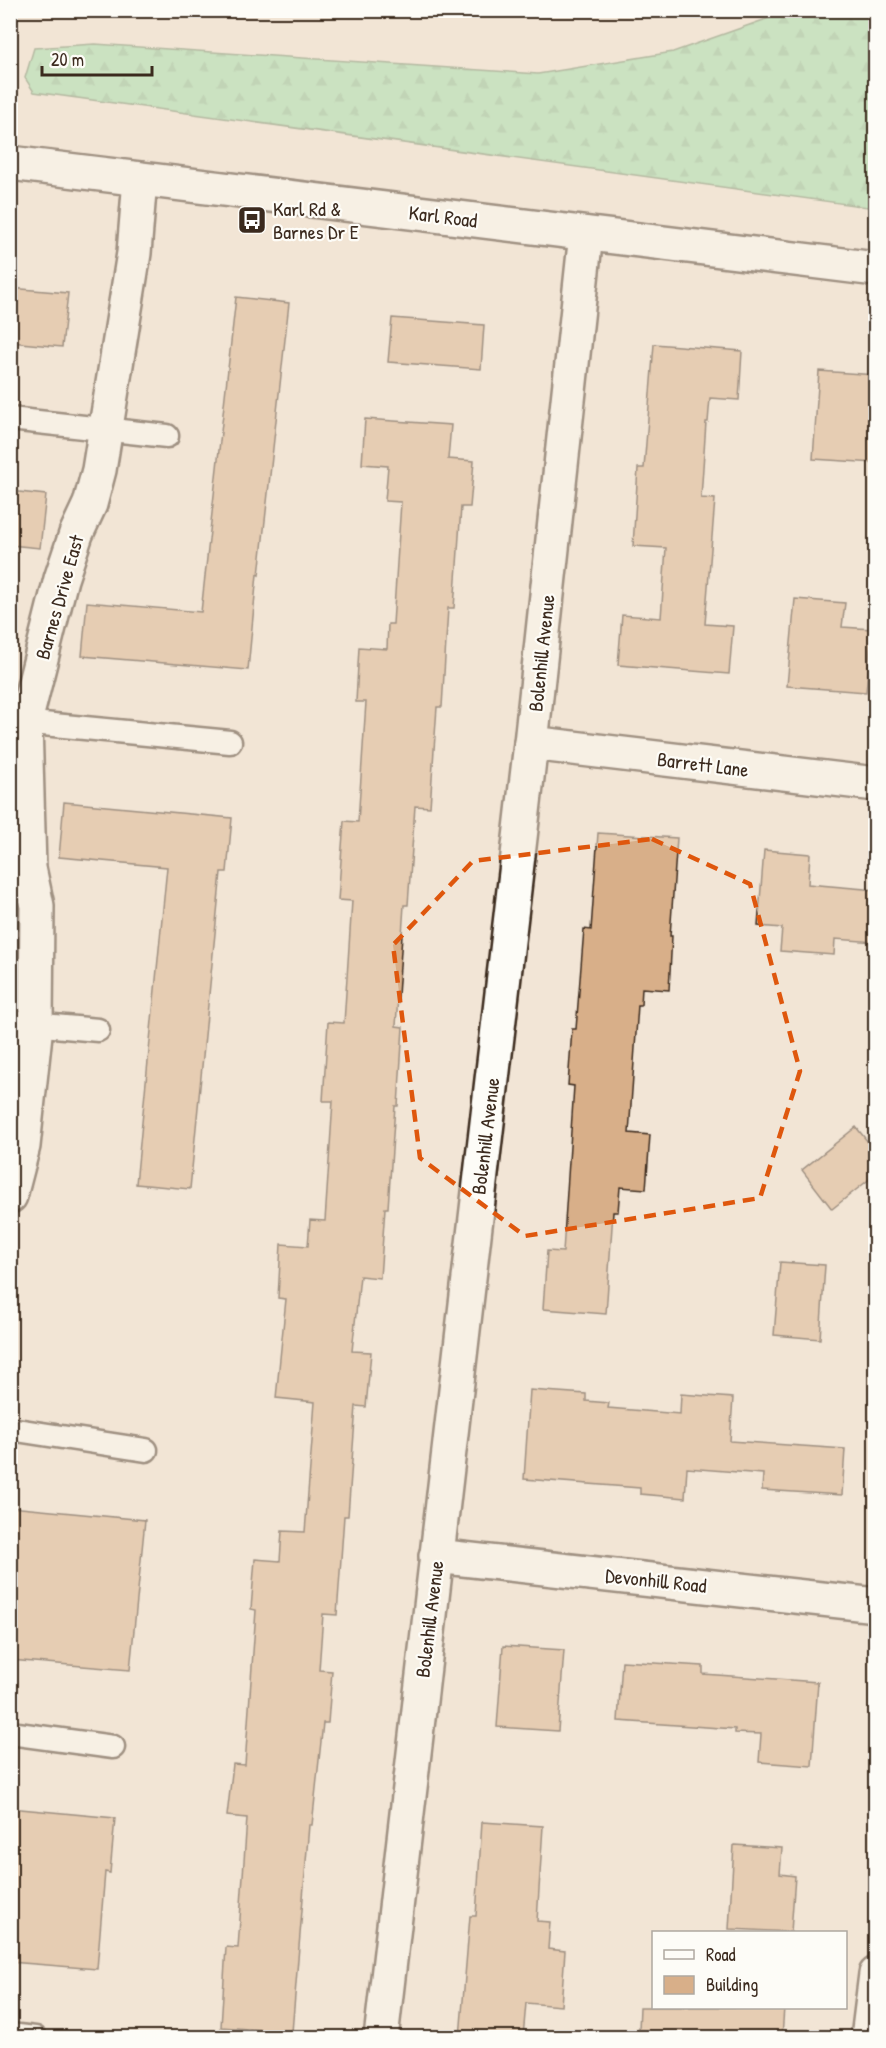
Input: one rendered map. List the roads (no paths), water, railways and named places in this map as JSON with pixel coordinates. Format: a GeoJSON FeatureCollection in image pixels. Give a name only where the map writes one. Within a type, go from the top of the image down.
{"type":"FeatureCollection","features":[{"type":"Feature","properties":{"kind":"street","name":"Karl Road"},"geometry":{"type":"LineString","coordinates":[[10,163],[876,269]]}},
{"type":"Feature","properties":{"kind":"street","name":"Barnes Drive East"},"geometry":{"type":"LineString","coordinates":[[10,1196],[23,1146],[23,1023],[37,906],[29,867],[18,722],[61,579],[76,534],[90,504],[99,470],[134,254],[140,179]]}},
{"type":"Feature","properties":{"kind":"street","name":"Bolenhill Avenue"},"geometry":{"type":"LineString","coordinates":[[381,2037],[531,743],[586,234]]}},
{"type":"Feature","properties":{"kind":"street","name":"Barrett Lane"},"geometry":{"type":"LineString","coordinates":[[531,743],[876,784]]}},
{"type":"Feature","properties":{"kind":"street","name":"Devonhill Road"},"geometry":{"type":"LineString","coordinates":[[436,1556],[876,1605]]}},
{"type":"Feature","properties":{"kind":"street"},"geometry":{"type":"LineString","coordinates":[[868,2037],[876,1974]]}},
{"type":"Feature","properties":{"kind":"lane"},"geometry":{"type":"LineString","coordinates":[[10,419],[167,436]]}},
{"type":"Feature","properties":{"kind":"lane"},"geometry":{"type":"LineString","coordinates":[[18,722],[230,742]]}},
{"type":"Feature","properties":{"kind":"lane"},"geometry":{"type":"LineString","coordinates":[[23,1023],[98,1030]]}},
{"type":"Feature","properties":{"kind":"lane"},"geometry":{"type":"LineString","coordinates":[[10,1429],[146,1450]]}},
{"type":"Feature","properties":{"kind":"lane"},"geometry":{"type":"LineString","coordinates":[[10,1733],[113,1747]]}},
{"type":"Feature","properties":{"kind":"lane"},"geometry":{"type":"LineString","coordinates":[[10,2035],[35,2037]]}},
{"type":"Feature","properties":{"kind":"place","name":"Karl Rd & Barnes Dr E"},"geometry":{"type":"Point","coordinates":[252,220]}}]}
